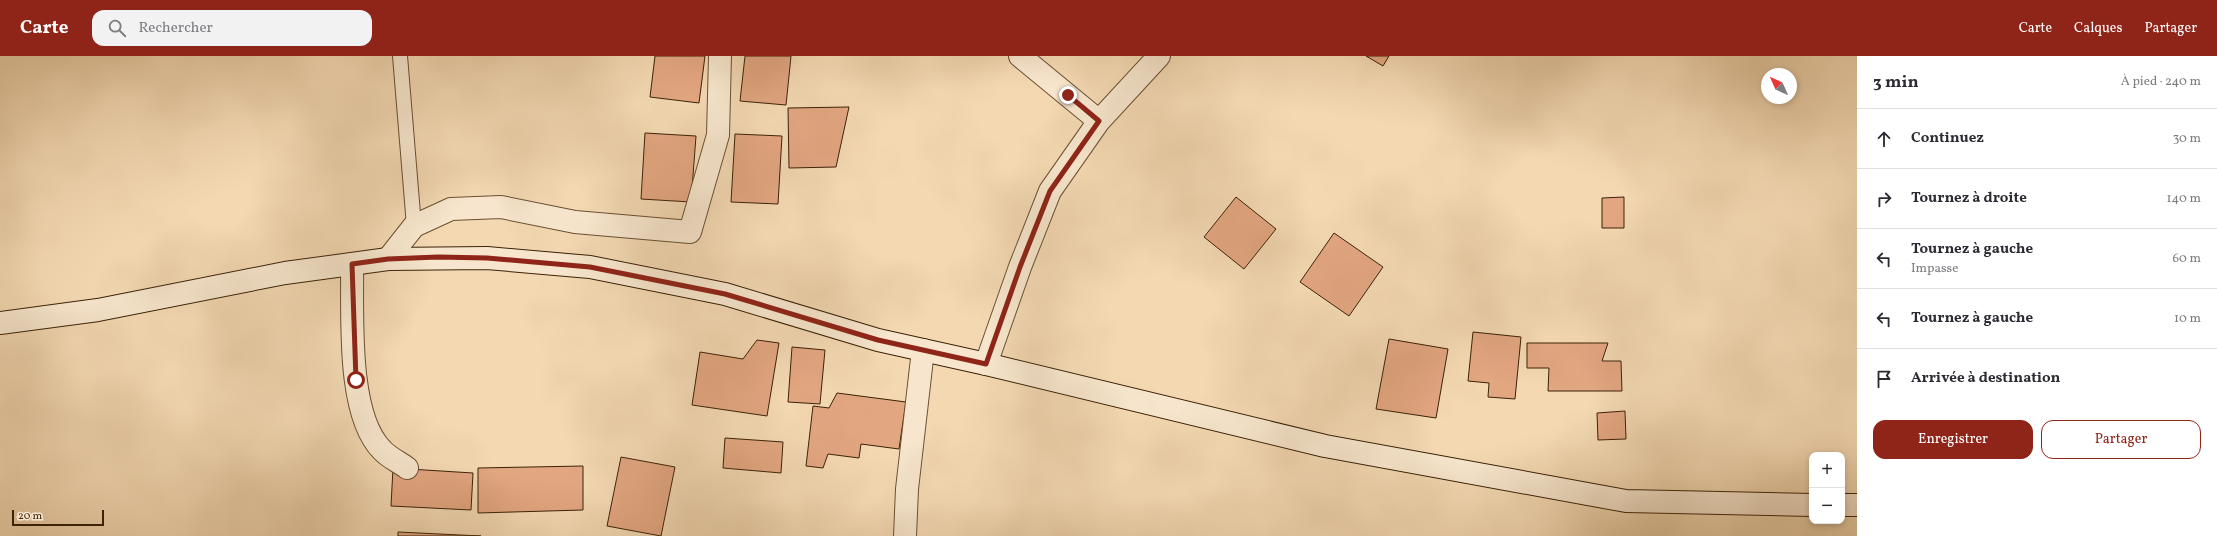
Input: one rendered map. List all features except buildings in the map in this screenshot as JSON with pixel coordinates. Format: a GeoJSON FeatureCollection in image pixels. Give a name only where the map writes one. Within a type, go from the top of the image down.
{"type":"FeatureCollection","features":[{"type":"Feature","properties":{"kind":"street"},"geometry":{"type":"LineString","coordinates":[[388,259],[414,226],[451,209],[501,207],[575,222],[690,232],[718,135],[720,56]]}},
{"type":"Feature","properties":{"kind":"street"},"geometry":{"type":"LineString","coordinates":[[1020,56],[1099,121]]}},
{"type":"Feature","properties":{"kind":"street"},"geometry":{"type":"LineString","coordinates":[[986,364],[1020,267],[1050,191],[1099,121],[1159,56]]}},
{"type":"Feature","properties":{"kind":"street"},"geometry":{"type":"LineString","coordinates":[[0,323],[98,310],[199,288],[388,259],[487,258],[590,267],[725,294],[878,340],[986,364],[1326,446],[1626,501],[1809,505]]}},
{"type":"Feature","properties":{"kind":"street"},"geometry":{"type":"LineString","coordinates":[[352,264],[356,380],[365,425],[382,450],[407,468]]}},
{"type":"Feature","properties":{"kind":"street"},"geometry":{"type":"LineString","coordinates":[[905,536],[907,490],[923,350]]}},
{"type":"Feature","properties":{"kind":"street"},"geometry":{"type":"LineString","coordinates":[[1845,505],[1857,505]]}},
{"type":"Feature","properties":{"kind":"lane"},"geometry":{"type":"LineString","coordinates":[[400,56],[414,226]]}},
{"type":"Feature","properties":{"kind":"route"},"geometry":{"type":"LineString","coordinates":[[356,380],[352,264],[388,259],[438,257],[487,258],[590,267],[725,294],[878,340],[986,364],[1020,267],[1050,191],[1099,121],[1068,95]]}}]}
